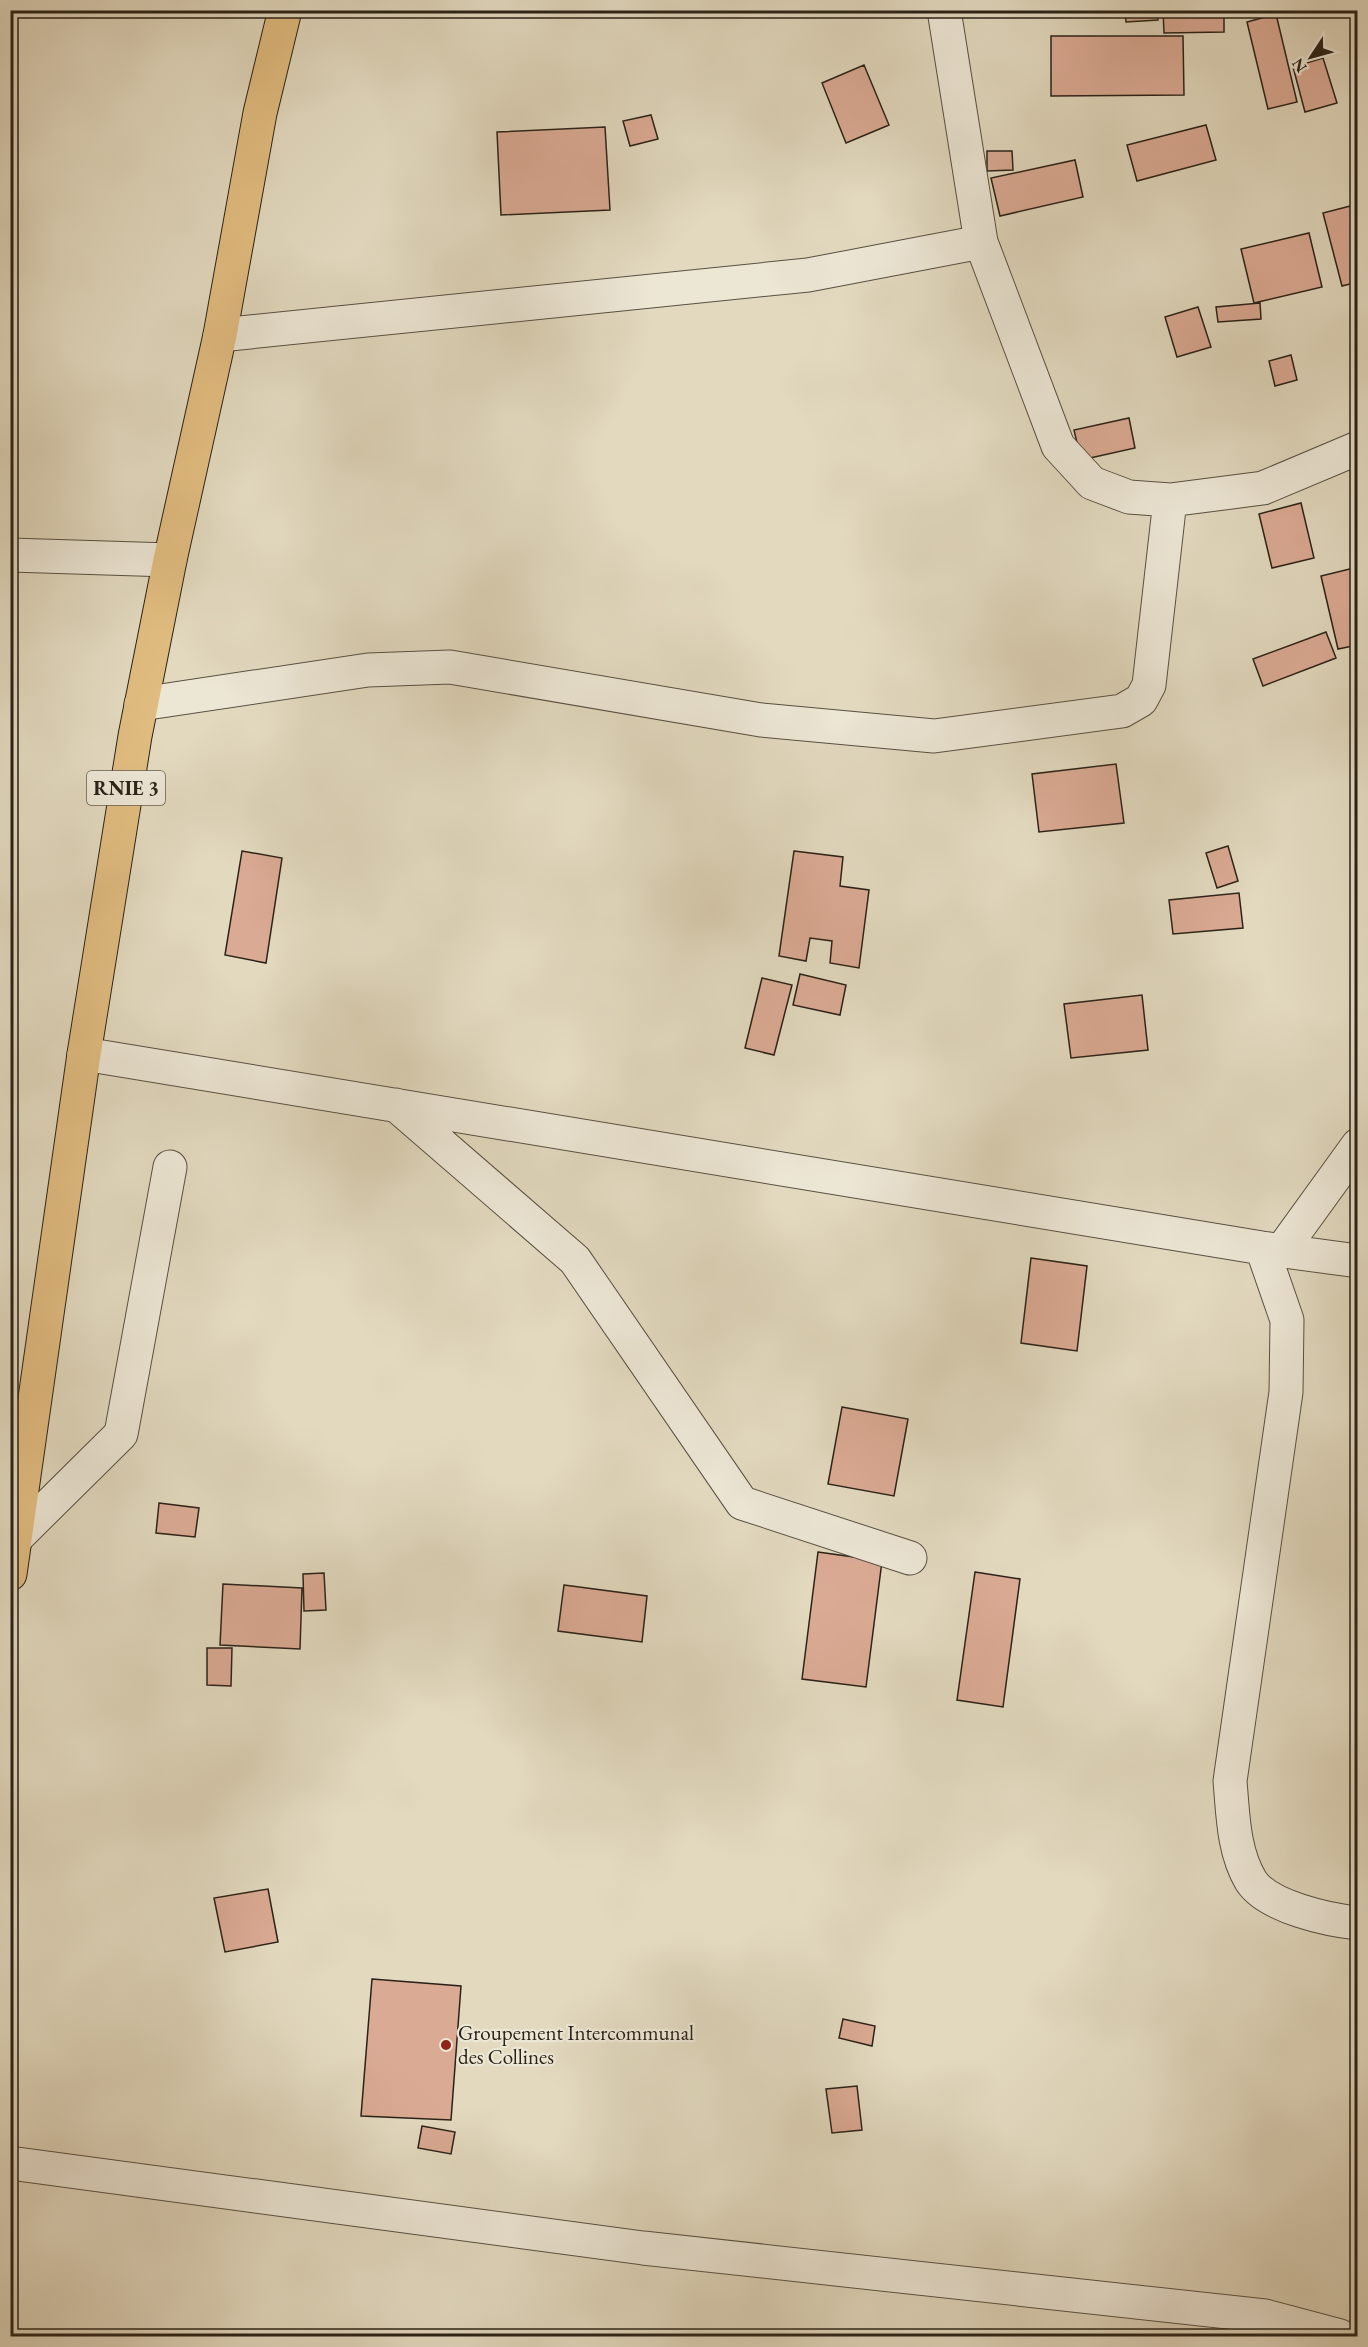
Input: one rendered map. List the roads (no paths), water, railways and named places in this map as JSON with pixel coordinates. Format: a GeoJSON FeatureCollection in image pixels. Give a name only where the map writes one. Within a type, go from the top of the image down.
{"type":"FeatureCollection","features":[{"type":"Feature","properties":{"kind":"highway","name":"RNIE 3"},"geometry":{"type":"LineString","coordinates":[[10,1574],[84,1054],[141,704],[220,335],[260,113],[285,10]]}},
{"type":"Feature","properties":{"kind":"street"},"geometry":{"type":"LineString","coordinates":[[944,10],[981,242],[1058,446],[1092,483],[1129,497],[1170,500],[1263,488],[1358,448]]}},
{"type":"Feature","properties":{"kind":"street"},"geometry":{"type":"LineString","coordinates":[[220,335],[808,274],[981,242]]}},
{"type":"Feature","properties":{"kind":"street"},"geometry":{"type":"LineString","coordinates":[[141,704],[368,670],[450,667],[761,720],[934,736],[1122,711],[1141,700],[1149,685],[1170,500]]}},
{"type":"Feature","properties":{"kind":"street"},"geometry":{"type":"LineString","coordinates":[[10,555],[170,560]]}},
{"type":"Feature","properties":{"kind":"street"},"geometry":{"type":"LineString","coordinates":[[84,1054],[1272,1249],[1358,1261]]}},
{"type":"Feature","properties":{"kind":"street"},"geometry":{"type":"LineString","coordinates":[[396,1105],[575,1260],[742,1503],[910,1558]]}},
{"type":"Feature","properties":{"kind":"street"},"geometry":{"type":"LineString","coordinates":[[1272,1249],[1358,1145]]}},
{"type":"Feature","properties":{"kind":"street"},"geometry":{"type":"LineString","coordinates":[[16,1538],[121,1434],[170,1167]]}},
{"type":"Feature","properties":{"kind":"street"},"geometry":{"type":"LineString","coordinates":[[1272,1249],[1287,1320],[1286,1392],[1230,1781],[1235,1840],[1252,1882],[1282,1904],[1333,1920],[1358,1923]]}},
{"type":"Feature","properties":{"kind":"street"},"geometry":{"type":"LineString","coordinates":[[10,2163],[643,2248],[1264,2316],[1340,2337]]}},
{"type":"Feature","properties":{"kind":"place","name":"Groupement Intercommunal des Collines"},"geometry":{"type":"Point","coordinates":[446,2045]}}]}
